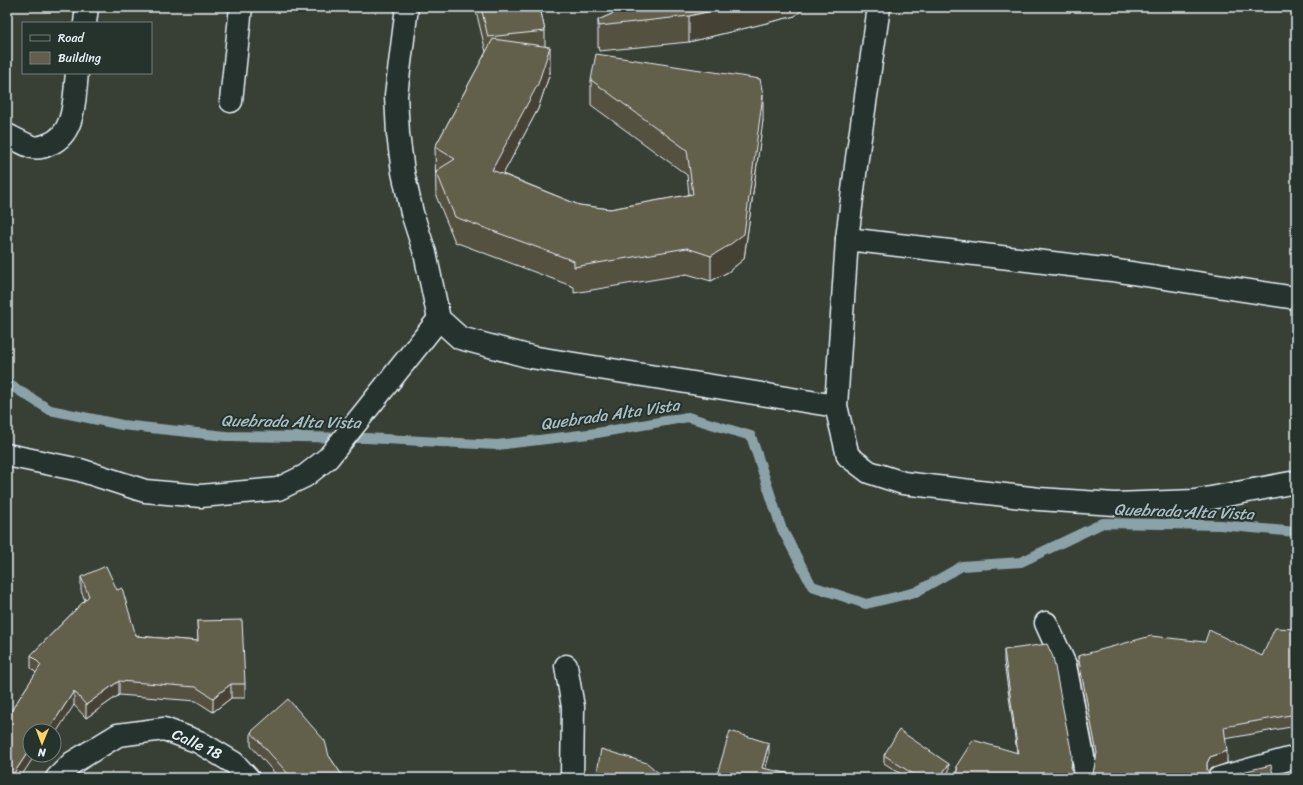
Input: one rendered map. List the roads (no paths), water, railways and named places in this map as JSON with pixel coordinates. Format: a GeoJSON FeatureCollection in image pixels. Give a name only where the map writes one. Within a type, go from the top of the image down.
{"type":"FeatureCollection","features":[{"type":"Feature","properties":{"kind":"street"},"geometry":{"type":"LineString","coordinates":[[85,22],[87,7]]}},
{"type":"Feature","properties":{"kind":"street"},"geometry":{"type":"LineString","coordinates":[[231,101],[241,7]]}},
{"type":"Feature","properties":{"kind":"street"},"geometry":{"type":"LineString","coordinates":[[407,7],[396,95],[398,134],[403,172],[412,213],[425,253],[439,319],[460,338],[531,357],[836,406]]}},
{"type":"Feature","properties":{"kind":"street"},"geometry":{"type":"LineString","coordinates":[[879,7],[847,239],[836,406],[848,456],[869,472],[903,483],[1039,499],[1114,504],[1195,500],[1296,482]]}},
{"type":"Feature","properties":{"kind":"street"},"geometry":{"type":"LineString","coordinates":[[7,135],[33,147],[51,144],[61,137],[68,128],[71,117],[78,74]]}},
{"type":"Feature","properties":{"kind":"street"},"geometry":{"type":"LineString","coordinates":[[847,239],[1112,270],[1296,298]]}},
{"type":"Feature","properties":{"kind":"street"},"geometry":{"type":"LineString","coordinates":[[7,455],[80,470],[145,491],[201,496],[278,489],[305,476],[328,458],[439,319]]}},
{"type":"Feature","properties":{"kind":"street"},"geometry":{"type":"LineString","coordinates":[[1046,623],[1065,665],[1085,767],[1083,778]]}},
{"type":"Feature","properties":{"kind":"street"},"geometry":{"type":"LineString","coordinates":[[566,666],[573,707],[572,778]]}},
{"type":"Feature","properties":{"kind":"street","name":"Calle 18"},"geometry":{"type":"LineString","coordinates":[[57,778],[72,763],[118,735],[164,729],[198,742],[234,763],[248,778]]}},
{"type":"Feature","properties":{"kind":"street"},"geometry":{"type":"LineString","coordinates":[[1218,778],[1296,757]]}},
{"type":"Feature","properties":{"kind":"waterway","name":"Quebrada Alta Vista"},"geometry":{"type":"LineString","coordinates":[[7,383],[50,410],[122,425],[226,436],[366,438],[497,445],[597,433],[688,417],[751,436],[781,527],[812,586],[866,604],[916,592],[962,566],[1021,562],[1103,523],[1220,525],[1296,532]]}}]}
